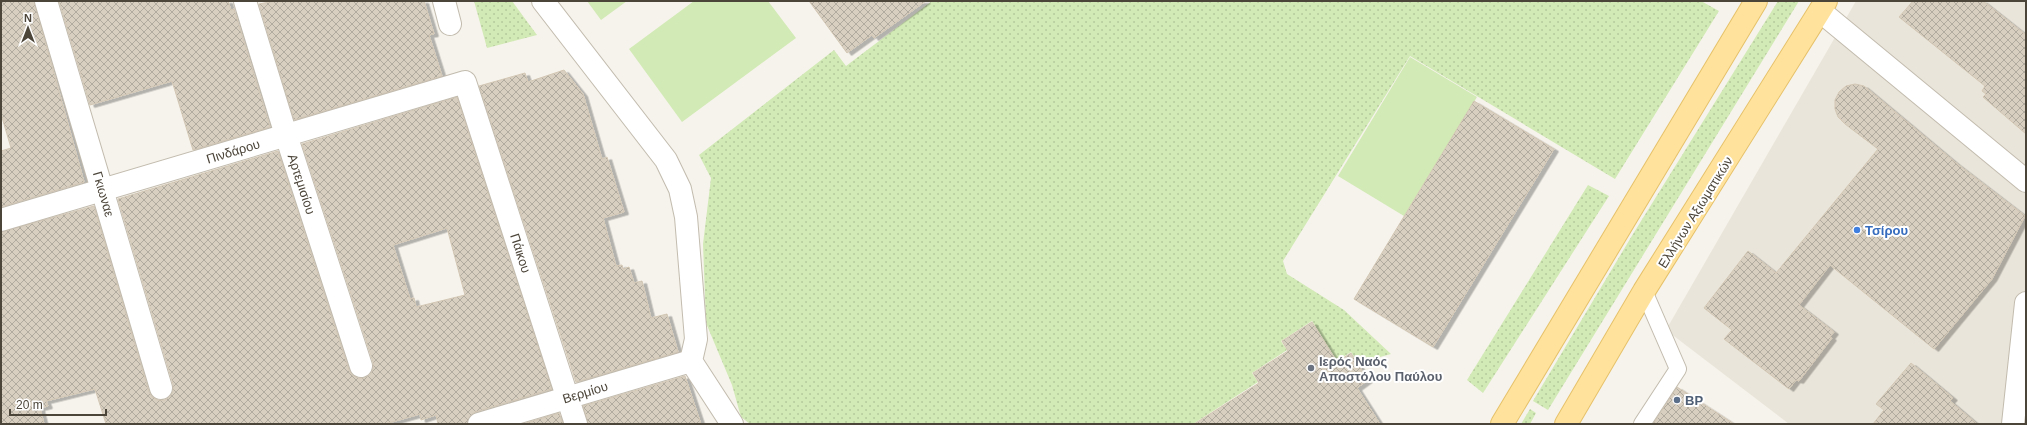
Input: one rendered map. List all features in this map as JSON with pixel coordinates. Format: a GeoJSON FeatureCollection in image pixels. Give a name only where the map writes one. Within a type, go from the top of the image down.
{"type":"FeatureCollection","features":[{"type":"Feature","properties":{"kind":"main road"},"geometry":{"type":"LineString","coordinates":[[1502,424],[1756,1]]}},
{"type":"Feature","properties":{"kind":"main road","name":"Ελλήνων Αξιωματικών"},"geometry":{"type":"LineString","coordinates":[[1566,424],[1644,291],[1823,6]]}},
{"type":"Feature","properties":{"kind":"street","name":"Γκιωναε"},"geometry":{"type":"LineString","coordinates":[[46,1],[103,190],[160,388]]}},
{"type":"Feature","properties":{"kind":"street","name":"Αρτεμισίου"},"geometry":{"type":"LineString","coordinates":[[245,1],[286,135],[361,366]]}},
{"type":"Feature","properties":{"kind":"street"},"geometry":{"type":"LineString","coordinates":[[444,1],[450,24]]}},
{"type":"Feature","properties":{"kind":"street"},"geometry":{"type":"LineString","coordinates":[[543,1],[666,160],[680,189],[686,216],[696,339],[691,360],[732,424]]}},
{"type":"Feature","properties":{"kind":"street"},"geometry":{"type":"LineString","coordinates":[[1823,6],[1904,79],[2026,181]]}},
{"type":"Feature","properties":{"kind":"street","name":"Πινδάρου"},"geometry":{"type":"LineString","coordinates":[[1,220],[465,82]]}},
{"type":"Feature","properties":{"kind":"street","name":"Πάικου"},"geometry":{"type":"LineString","coordinates":[[465,82],[576,424]]}},
{"type":"Feature","properties":{"kind":"street"},"geometry":{"type":"LineString","coordinates":[[2013,424],[2026,302]]}},
{"type":"Feature","properties":{"kind":"street","name":"Βερμίου"},"geometry":{"type":"LineString","coordinates":[[479,424],[691,360]]}},
{"type":"Feature","properties":{"kind":"lane"},"geometry":{"type":"LineString","coordinates":[[1642,424],[1678,369],[1644,291]]}},
{"type":"Feature","properties":{"kind":"shaded area"},"geometry":{"type":"Polygon","coordinates":[[[1856,1],[2026,1],[2026,424],[1789,424],[1666,330],[1856,1]]]}},
{"type":"Feature","properties":{"kind":"green space"},"geometry":{"type":"Polygon","coordinates":[[[474,1],[512,1],[537,35],[487,48],[474,1]]]}},
{"type":"Feature","properties":{"kind":"green space"},"geometry":{"type":"Polygon","coordinates":[[[587,1],[627,1],[601,20],[587,1]]]}},
{"type":"Feature","properties":{"kind":"green space"},"geometry":{"type":"Polygon","coordinates":[[[694,1],[768,1],[796,38],[682,122],[629,49],[694,1]]]}},
{"type":"Feature","properties":{"kind":"green space"},"geometry":{"type":"Polygon","coordinates":[[[932,1],[1701,1],[1719,11],[1615,179],[1410,56],[1283,261],[1287,274],[1344,310],[1391,354],[1358,363],[1351,352],[1337,361],[1312,321],[1281,341],[1287,350],[1252,373],[1258,382],[1193,424],[750,424],[741,417],[732,385],[706,323],[703,244],[711,178],[699,155],[834,50],[846,66],[932,1]]]}},
{"type":"Feature","properties":{"kind":"green space"},"geometry":{"type":"Polygon","coordinates":[[[1778,1],[1799,1],[1548,410],[1533,401],[1633,234],[1778,1]]]}},
{"type":"Feature","properties":{"kind":"green space"},"geometry":{"type":"Polygon","coordinates":[[[1410,57],[1477,97],[1404,216],[1338,176],[1410,57]]]}},
{"type":"Feature","properties":{"kind":"green space"},"geometry":{"type":"Polygon","coordinates":[[[1588,185],[1609,196],[1483,393],[1467,380],[1588,185]]]}},
{"type":"Feature","properties":{"kind":"green space"},"geometry":{"type":"Polygon","coordinates":[[[1530,409],[1536,413],[1530,424],[1521,424],[1530,409]]]}},
{"type":"Feature","properties":{"kind":"building"},"geometry":{"type":"Polygon","coordinates":[[[1,1],[34,1],[84,182],[1,207],[1,151],[11,148],[1,114],[1,1]]]}},
{"type":"Feature","properties":{"kind":"building"},"geometry":{"type":"Polygon","coordinates":[[[59,1],[228,1],[231,10],[234,9],[270,127],[193,150],[172,81],[90,105],[59,1]]]}},
{"type":"Feature","properties":{"kind":"building"},"geometry":{"type":"Polygon","coordinates":[[[275,1],[424,1],[434,34],[429,35],[442,76],[294,120],[259,4],[275,1]]]}},
{"type":"Feature","properties":{"kind":"building"},"geometry":{"type":"Polygon","coordinates":[[[809,1],[926,1],[874,38],[872,35],[847,53],[809,1]]]}},
{"type":"Feature","properties":{"kind":"building"},"geometry":{"type":"Polygon","coordinates":[[[1913,1],[1983,1],[2026,35],[2026,134],[1983,97],[1986,94],[1982,91],[1985,86],[1899,17],[1913,1]]]}},
{"type":"Feature","properties":{"kind":"building"},"geometry":{"type":"Polygon","coordinates":[[[564,70],[583,94],[602,159],[607,157],[624,212],[603,218],[616,266],[622,265],[623,269],[629,267],[634,283],[642,281],[651,318],[667,314],[678,352],[576,382],[479,86],[525,73],[528,82],[564,70]]]}},
{"type":"Feature","properties":{"kind":"building"},"geometry":{"type":"Polygon","coordinates":[[[1855,84],[1864,86],[1956,163],[2025,216],[1992,279],[1934,349],[1830,265],[1799,305],[1834,332],[1830,337],[1832,338],[1799,381],[1796,380],[1789,389],[1724,339],[1732,330],[1704,308],[1748,251],[1776,273],[1878,149],[1845,124],[1838,117],[1835,109],[1835,100],[1839,92],[1846,86],[1855,84]]]}},
{"type":"Feature","properties":{"kind":"building"},"geometry":{"type":"Polygon","coordinates":[[[457,97],[552,389],[475,412],[470,416],[467,424],[438,424],[436,415],[421,420],[420,414],[385,424],[106,424],[95,389],[46,401],[48,406],[40,408],[44,424],[1,424],[1,232],[94,206],[149,392],[152,397],[158,400],[165,400],[170,397],[173,391],[173,384],[118,199],[278,151],[349,370],[352,375],[358,378],[364,378],[370,375],[373,369],[373,362],[302,144],[457,97]],[[447,228],[393,245],[410,299],[414,298],[416,307],[465,295],[447,228]]]}},
{"type":"Feature","properties":{"kind":"building"},"geometry":{"type":"Polygon","coordinates":[[[1474,101],[1554,149],[1433,347],[1354,299],[1474,101]]]}},
{"type":"Feature","properties":{"kind":"building","name":"Ιερός Ναός Αποστόλου Παύλου"},"geometry":{"type":"Polygon","coordinates":[[[1312,322],[1337,362],[1351,353],[1368,380],[1357,388],[1380,424],[1194,424],[1259,383],[1253,373],[1288,351],[1282,341],[1312,322]]]}},
{"type":"Feature","properties":{"kind":"building"},"geometry":{"type":"Polygon","coordinates":[[[1911,363],[1953,398],[1950,401],[1977,424],[1873,424],[1884,410],[1876,404],[1911,363]]]}},
{"type":"Feature","properties":{"kind":"building"},"geometry":{"type":"Polygon","coordinates":[[[685,376],[701,424],[588,424],[583,406],[685,376]]]}},
{"type":"Feature","properties":{"kind":"building","name":"BP"},"geometry":{"type":"Polygon","coordinates":[[[1677,387],[1734,424],[1653,424],[1677,387]]]}},
{"type":"Feature","properties":{"kind":"building"},"geometry":{"type":"Polygon","coordinates":[[[559,413],[563,424],[523,424],[559,413]]]}},
{"type":"Feature","properties":{"kind":"place","name":"Τσίρου"},"geometry":{"type":"Point","coordinates":[1857,230]}},
{"type":"Feature","properties":{"kind":"place","name":"Ιερός Ναός Αποστόλου Παύλου"},"geometry":{"type":"Point","coordinates":[1311,368]}},
{"type":"Feature","properties":{"kind":"place","name":"BP"},"geometry":{"type":"Point","coordinates":[1677,400]}}]}
